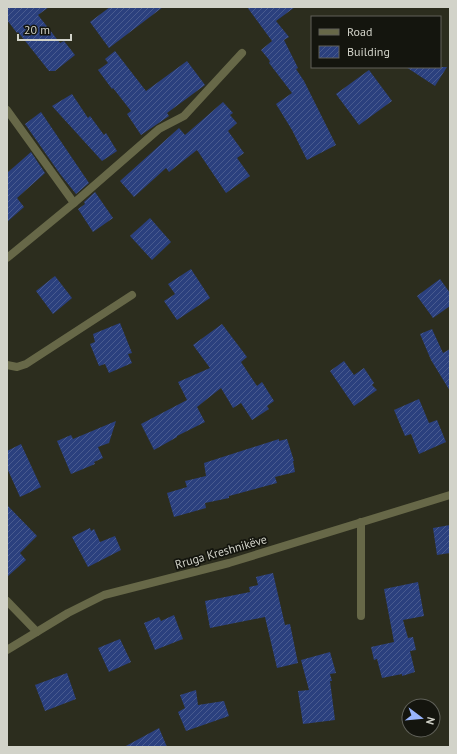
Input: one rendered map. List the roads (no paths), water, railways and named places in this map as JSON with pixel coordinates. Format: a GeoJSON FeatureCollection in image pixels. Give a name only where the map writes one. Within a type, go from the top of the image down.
{"type":"FeatureCollection","features":[{"type":"Feature","properties":{"kind":"street"},"geometry":{"type":"LineString","coordinates":[[7,258],[74,203],[159,129],[184,116],[242,53]]}},
{"type":"Feature","properties":{"kind":"street"},"geometry":{"type":"LineString","coordinates":[[7,110],[74,203]]}},
{"type":"Feature","properties":{"kind":"street"},"geometry":{"type":"LineString","coordinates":[[7,365],[17,367],[26,364],[132,295]]}},
{"type":"Feature","properties":{"kind":"street","name":"Rruga Kreshnikëve"},"geometry":{"type":"LineString","coordinates":[[7,650],[68,613],[104,595],[229,563],[450,495]]}},
{"type":"Feature","properties":{"kind":"street"},"geometry":{"type":"LineString","coordinates":[[361,522],[361,616]]}},
{"type":"Feature","properties":{"kind":"street"},"geometry":{"type":"LineString","coordinates":[[7,601],[37,632]]}}]}
